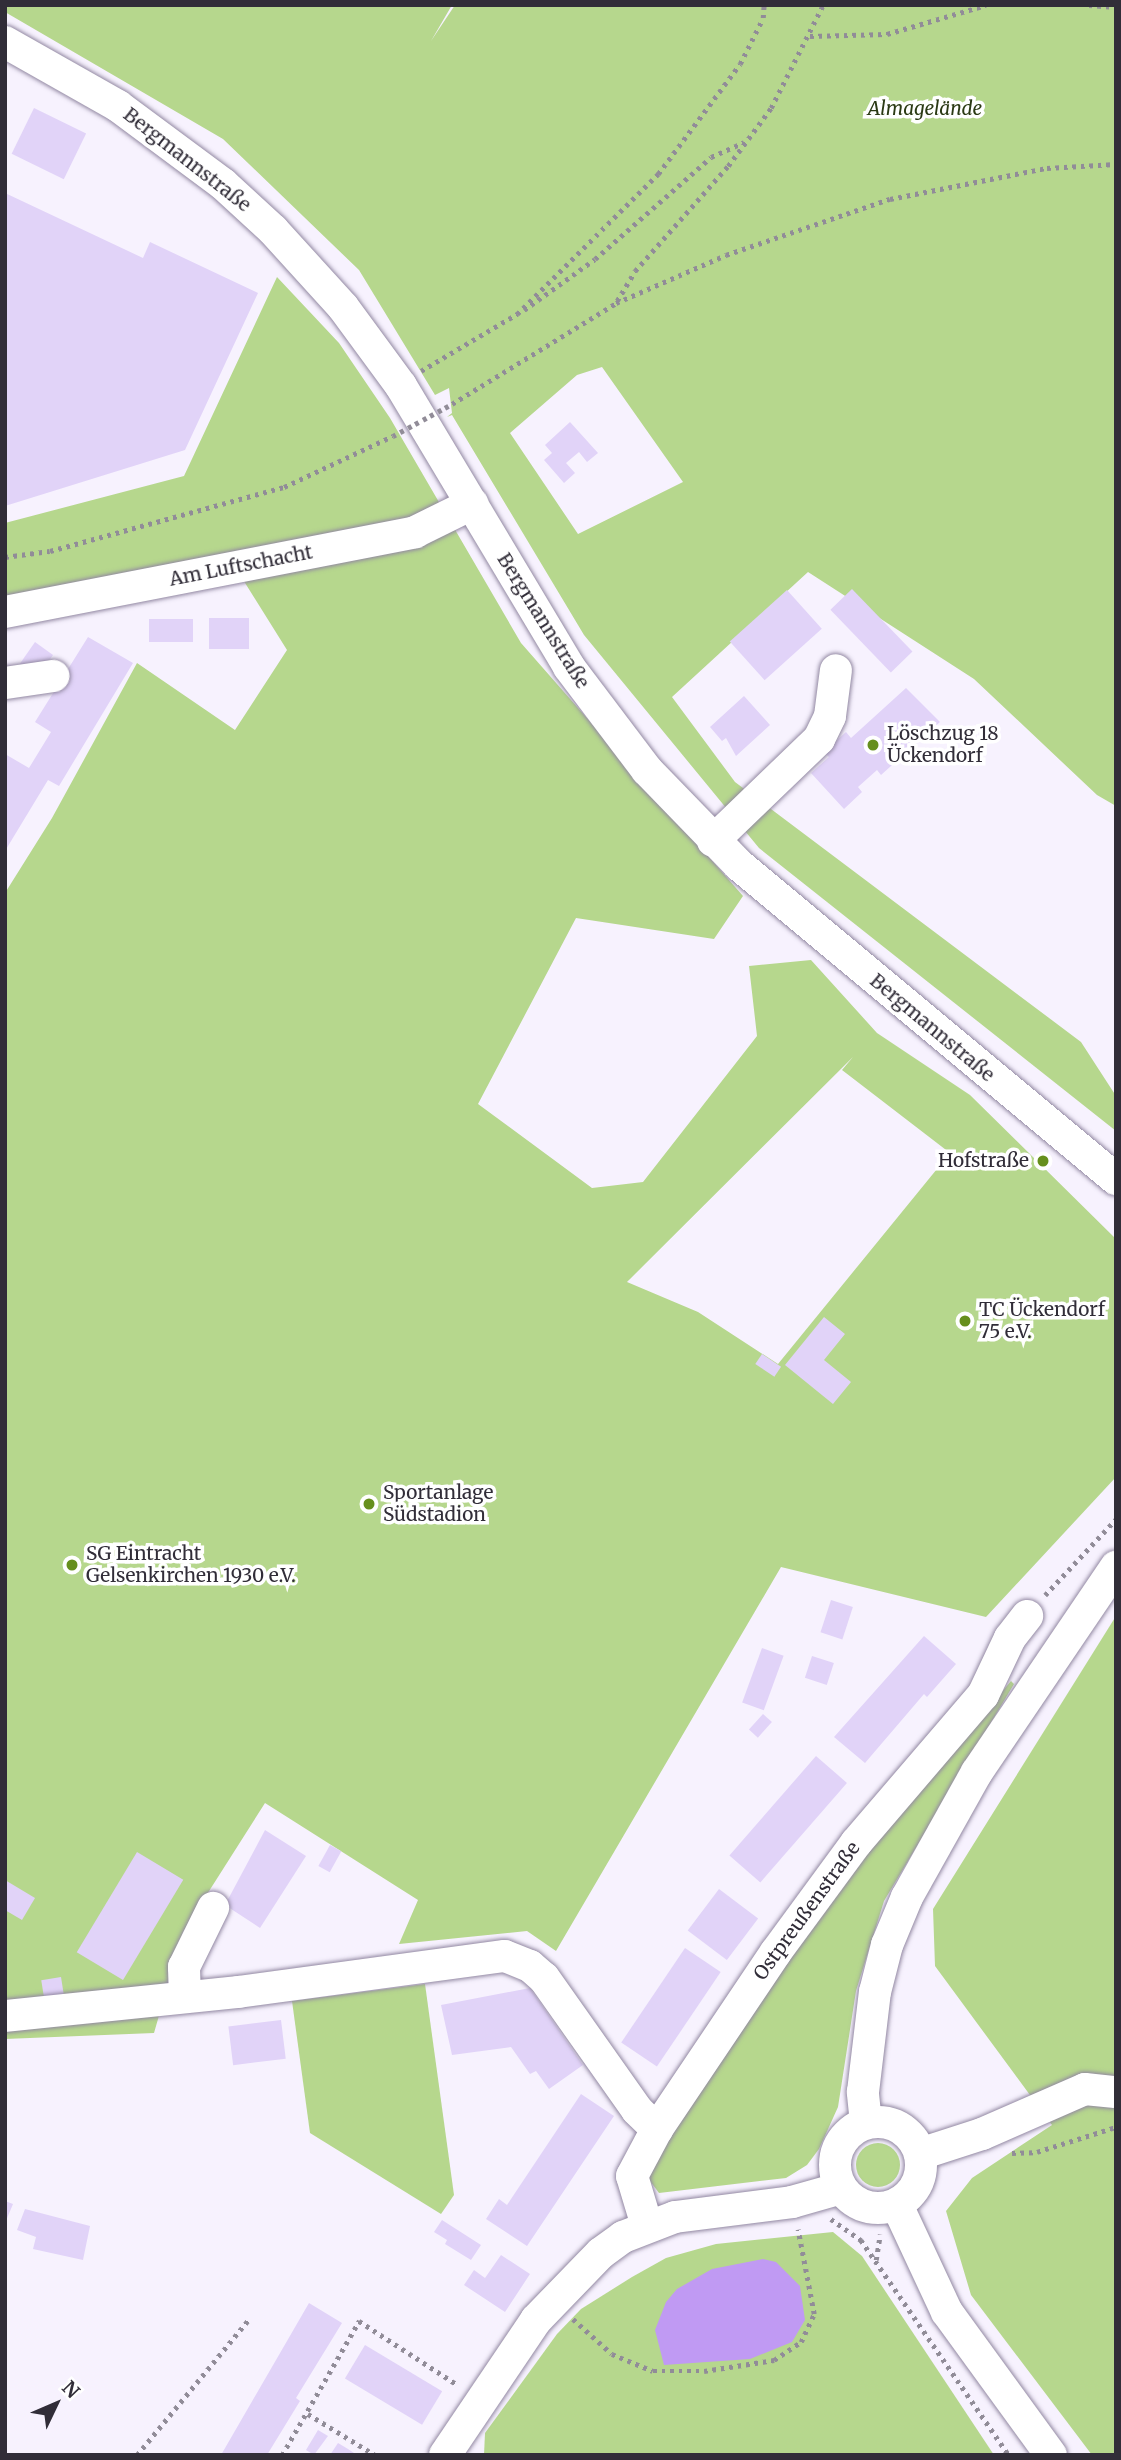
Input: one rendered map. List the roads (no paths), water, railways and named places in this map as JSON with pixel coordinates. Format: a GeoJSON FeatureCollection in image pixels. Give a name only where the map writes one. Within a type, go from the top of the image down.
{"type":"FeatureCollection","features":[{"type":"Feature","properties":{"kind":"street","name":"Bergmannstraße"},"geometry":{"type":"LineString","coordinates":[[5,43],[118,106],[223,184],[309,267],[401,386],[569,667],[647,770],[713,841],[1116,1179]]}},
{"type":"Feature","properties":{"kind":"street","name":"Am Luftschacht"},"geometry":{"type":"LineString","coordinates":[[5,612],[415,532],[472,504]]}},
{"type":"Feature","properties":{"kind":"street"},"geometry":{"type":"LineString","coordinates":[[713,841],[819,739],[830,716],[836,670]]}},
{"type":"Feature","properties":{"kind":"street"},"geometry":{"type":"LineString","coordinates":[[5,683],[53,676]]}},
{"type":"Feature","properties":{"kind":"street"},"geometry":{"type":"LineString","coordinates":[[866,2123],[863,2092],[875,1992],[887,1945],[907,1897],[978,1772],[1116,1567]]}},
{"type":"Feature","properties":{"kind":"street","name":"Ostpreußenstraße"},"geometry":{"type":"LineString","coordinates":[[647,2226],[632,2176],[657,2129],[826,1884],[983,1695],[1010,1638],[1027,1616]]}},
{"type":"Feature","properties":{"kind":"street"},"geometry":{"type":"LineString","coordinates":[[185,1997],[184,1967],[213,1908]]}},
{"type":"Feature","properties":{"kind":"street"},"geometry":{"type":"LineString","coordinates":[[5,2016],[185,1997],[505,1956],[517,1959],[544,1978],[637,2110],[657,2129]]}},
{"type":"Feature","properties":{"kind":"street"},"geometry":{"type":"LineString","coordinates":[[920,2154],[982,2134],[1085,2089],[1113,2092]]}},
{"type":"Feature","properties":{"kind":"street"},"geometry":{"type":"LineString","coordinates":[[880,2121],[906,2131],[920,2154],[917,2184],[897,2205],[885,2209],[860,2205],[841,2188],[835,2176],[837,2149],[854,2128],[866,2123],[880,2121]]}},
{"type":"Feature","properties":{"kind":"street"},"geometry":{"type":"LineString","coordinates":[[445,2455],[481,2399],[555,2300],[601,2253],[647,2226],[675,2217],[792,2202],[841,2188]]}},
{"type":"Feature","properties":{"kind":"street"},"geometry":{"type":"LineString","coordinates":[[897,2205],[947,2312],[1051,2455]]}},
{"type":"Feature","properties":{"kind":"place","name":"Löschzug 18 Ückendorf"},"geometry":{"type":"Point","coordinates":[873,745]}},
{"type":"Feature","properties":{"kind":"place","name":"Hofstraße"},"geometry":{"type":"Point","coordinates":[1043,1161]}},
{"type":"Feature","properties":{"kind":"place","name":"TC Ückendorf 75 e.V."},"geometry":{"type":"Point","coordinates":[965,1321]}},
{"type":"Feature","properties":{"kind":"place","name":"Sportanlage Südstadion"},"geometry":{"type":"Point","coordinates":[369,1504]}},
{"type":"Feature","properties":{"kind":"place","name":"SG Eintracht Gelsenkirchen 1930 e.V."},"geometry":{"type":"Point","coordinates":[72,1565]}},
{"type":"Feature","properties":{"kind":"park label","name":"Almagelände"},"geometry":{"type":"Point","coordinates":[925,109]}}]}
